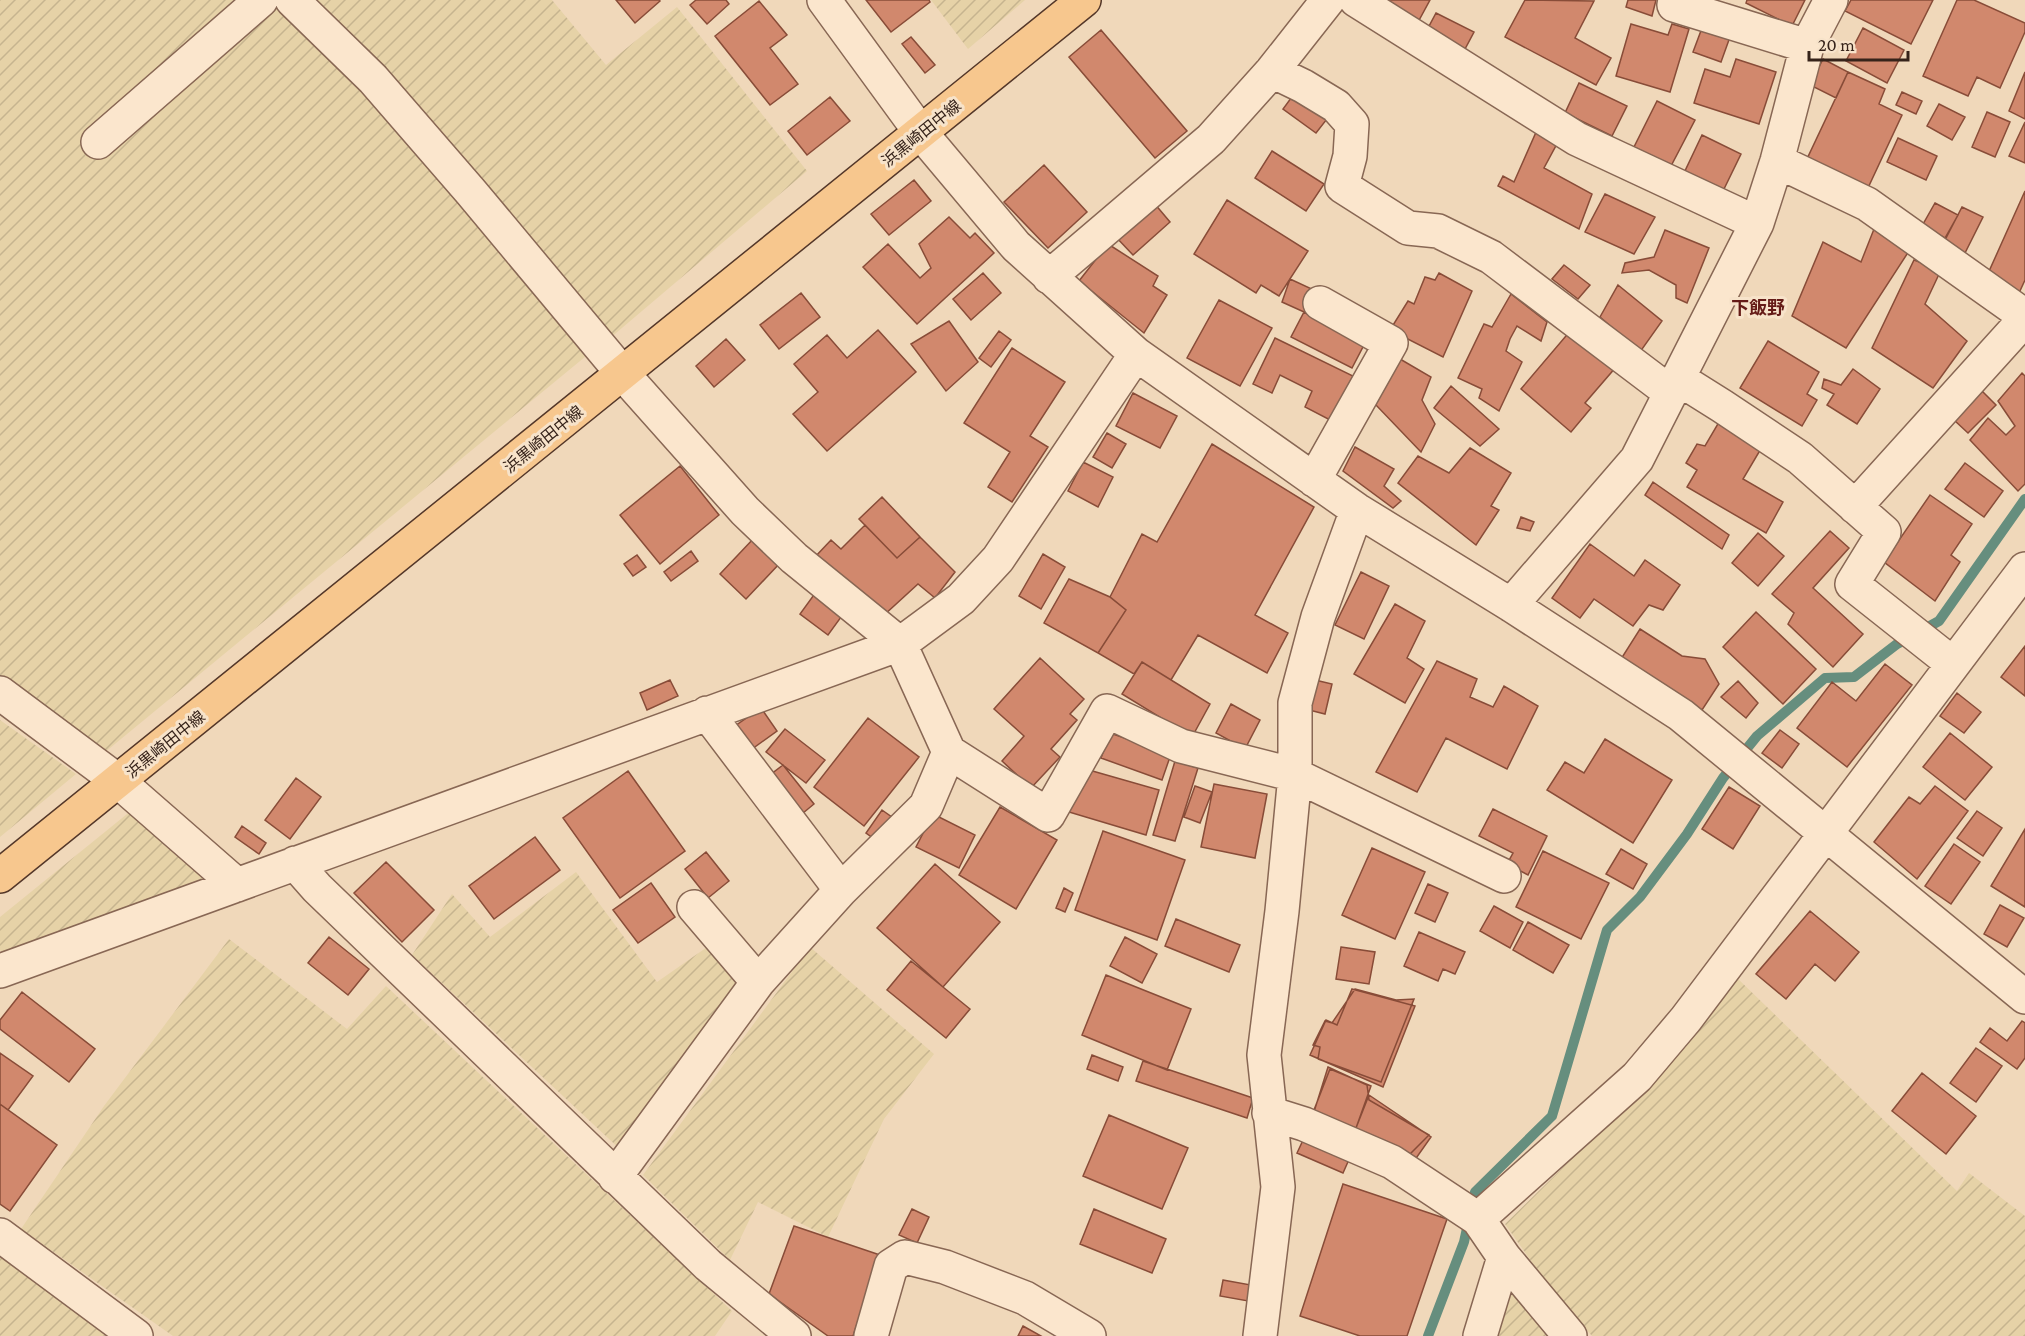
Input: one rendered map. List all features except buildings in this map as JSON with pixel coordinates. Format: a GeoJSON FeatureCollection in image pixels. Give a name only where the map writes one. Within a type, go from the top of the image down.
{"type":"FeatureCollection","features":[{"type":"Feature","properties":{"kind":"main road","name":"浜黒崎田中線"},"geometry":{"type":"LineString","coordinates":[[0,876],[1084,0]]}},
{"type":"Feature","properties":{"kind":"street"},"geometry":{"type":"LineString","coordinates":[[98,142],[261,0]]}},
{"type":"Feature","properties":{"kind":"street"},"geometry":{"type":"LineString","coordinates":[[292,0],[373,79],[623,374],[745,511],[794,558],[900,644],[949,752],[1048,815],[1107,711],[1181,746],[1295,775],[1504,876]]}},
{"type":"Feature","properties":{"kind":"street"},"geometry":{"type":"LineString","coordinates":[[824,0],[921,133],[1016,246],[1136,354],[1357,510],[1511,605],[1681,715],[2025,997]]}},
{"type":"Feature","properties":{"kind":"street"},"geometry":{"type":"LineString","coordinates":[[1049,277],[1211,139],[1272,71],[1328,0]]}},
{"type":"Feature","properties":{"kind":"street"},"geometry":{"type":"LineString","coordinates":[[1356,0],[1577,139],[1756,223]]}},
{"type":"Feature","properties":{"kind":"street"},"geometry":{"type":"LineString","coordinates":[[1676,0],[1674,5],[1807,46]]}},
{"type":"Feature","properties":{"kind":"street"},"geometry":{"type":"LineString","coordinates":[[1511,605],[1637,459],[1756,223],[1777,160],[1807,46],[1831,0]]}},
{"type":"Feature","properties":{"kind":"street"},"geometry":{"type":"LineString","coordinates":[[1272,71],[1336,106],[1352,124],[1350,156],[1342,186],[1408,228],[1438,231],[1491,257],[1675,386],[1800,458],[1884,532],[1852,584],[1953,664]]}},
{"type":"Feature","properties":{"kind":"street"},"geometry":{"type":"LineString","coordinates":[[1777,160],[1867,204],[2025,318],[1855,507]]}},
{"type":"Feature","properties":{"kind":"street"},"geometry":{"type":"LineString","coordinates":[[1314,480],[1390,343],[1320,303]]}},
{"type":"Feature","properties":{"kind":"street"},"geometry":{"type":"LineString","coordinates":[[0,971],[900,644],[961,599],[998,559],[1136,354]]}},
{"type":"Feature","properties":{"kind":"street"},"geometry":{"type":"LineString","coordinates":[[1260,1336],[1278,1187],[1264,1054],[1282,911],[1295,775],[1295,704],[1318,617],[1357,510]]}},
{"type":"Feature","properties":{"kind":"street"},"geometry":{"type":"LineString","coordinates":[[1478,1219],[1637,1077],[1686,1019],[2025,569]]}},
{"type":"Feature","properties":{"kind":"street"},"geometry":{"type":"LineString","coordinates":[[0,693],[118,781],[237,885]]}},
{"type":"Feature","properties":{"kind":"street"},"geometry":{"type":"LineString","coordinates":[[707,713],[841,890]]}},
{"type":"Feature","properties":{"kind":"street"},"geometry":{"type":"LineString","coordinates":[[615,1177],[758,982],[841,890],[926,806],[949,752]]}},
{"type":"Feature","properties":{"kind":"street"},"geometry":{"type":"LineString","coordinates":[[295,863],[317,888],[615,1177],[708,1265],[794,1336]]}},
{"type":"Feature","properties":{"kind":"street"},"geometry":{"type":"LineString","coordinates":[[694,907],[758,982]]}},
{"type":"Feature","properties":{"kind":"street"},"geometry":{"type":"LineString","coordinates":[[1269,1113],[1304,1124],[1392,1162],[1478,1219],[1504,1257],[1570,1336]]}},
{"type":"Feature","properties":{"kind":"street"},"geometry":{"type":"LineString","coordinates":[[0,1235],[136,1336]]}},
{"type":"Feature","properties":{"kind":"street"},"geometry":{"type":"LineString","coordinates":[[871,1336],[891,1266],[906,1257],[945,1267],[1025,1298],[1089,1336]]}},
{"type":"Feature","properties":{"kind":"street"},"geometry":{"type":"LineString","coordinates":[[1480,1336],[1504,1257]]}},
{"type":"Feature","properties":{"kind":"shaded area"},"geometry":{"type":"Polygon","coordinates":[[[0,0],[281,0],[414,142],[591,352],[104,753],[0,677],[0,0]]]}},
{"type":"Feature","properties":{"kind":"shaded area"},"geometry":{"type":"Polygon","coordinates":[[[303,0],[552,0],[606,65],[677,7],[807,171],[609,339],[303,0]]]}},
{"type":"Feature","properties":{"kind":"shaded area"},"geometry":{"type":"Polygon","coordinates":[[[931,0],[1025,0],[968,49],[931,0]]]}},
{"type":"Feature","properties":{"kind":"shaded area"},"geometry":{"type":"Polygon","coordinates":[[[0,720],[76,774],[0,837],[0,720]]]}},
{"type":"Feature","properties":{"kind":"shaded area"},"geometry":{"type":"Polygon","coordinates":[[[132,810],[212,875],[3,953],[0,950],[0,917],[132,810]]]}},
{"type":"Feature","properties":{"kind":"shaded area"},"geometry":{"type":"Polygon","coordinates":[[[576,872],[657,982],[713,943],[748,981],[623,1152],[412,955],[452,894],[490,937],[576,872]]]}},
{"type":"Feature","properties":{"kind":"shaded area"},"geometry":{"type":"Polygon","coordinates":[[[229,939],[347,1029],[386,986],[732,1311],[715,1336],[173,1336],[21,1229],[104,1106],[229,939]]]}},
{"type":"Feature","properties":{"kind":"shaded area"},"geometry":{"type":"Polygon","coordinates":[[[810,947],[934,1054],[884,1119],[828,1237],[758,1202],[730,1260],[643,1175],[810,947]]]}},
{"type":"Feature","properties":{"kind":"shaded area"},"geometry":{"type":"Polygon","coordinates":[[[1735,976],[1957,1191],[1969,1173],[2025,1216],[2025,1336],[1592,1336],[1546,1282],[1505,1224],[1646,1086],[1735,976]]]}},
{"type":"Feature","properties":{"kind":"shaded area"},"geometry":{"type":"Polygon","coordinates":[[[0,1252],[113,1336],[0,1336],[0,1252]]]}},
{"type":"Feature","properties":{"kind":"shaded area"},"geometry":{"type":"Polygon","coordinates":[[[1506,1295],[1514,1295],[1550,1336],[1495,1336],[1506,1295]]]}},
{"type":"Feature","properties":{"kind":"waterway"},"geometry":{"type":"LineString","coordinates":[[1428,1336],[1464,1242],[1475,1192],[1552,1116],[1607,930],[1640,897],[1687,834],[1723,778],[1757,736],[1825,678],[1854,677],[1897,644],[1939,621],[2025,499]]}},
{"type":"Feature","properties":{"kind":"district","name":"下飯野"},"geometry":{"type":"Point","coordinates":[1758,308]}}]}
